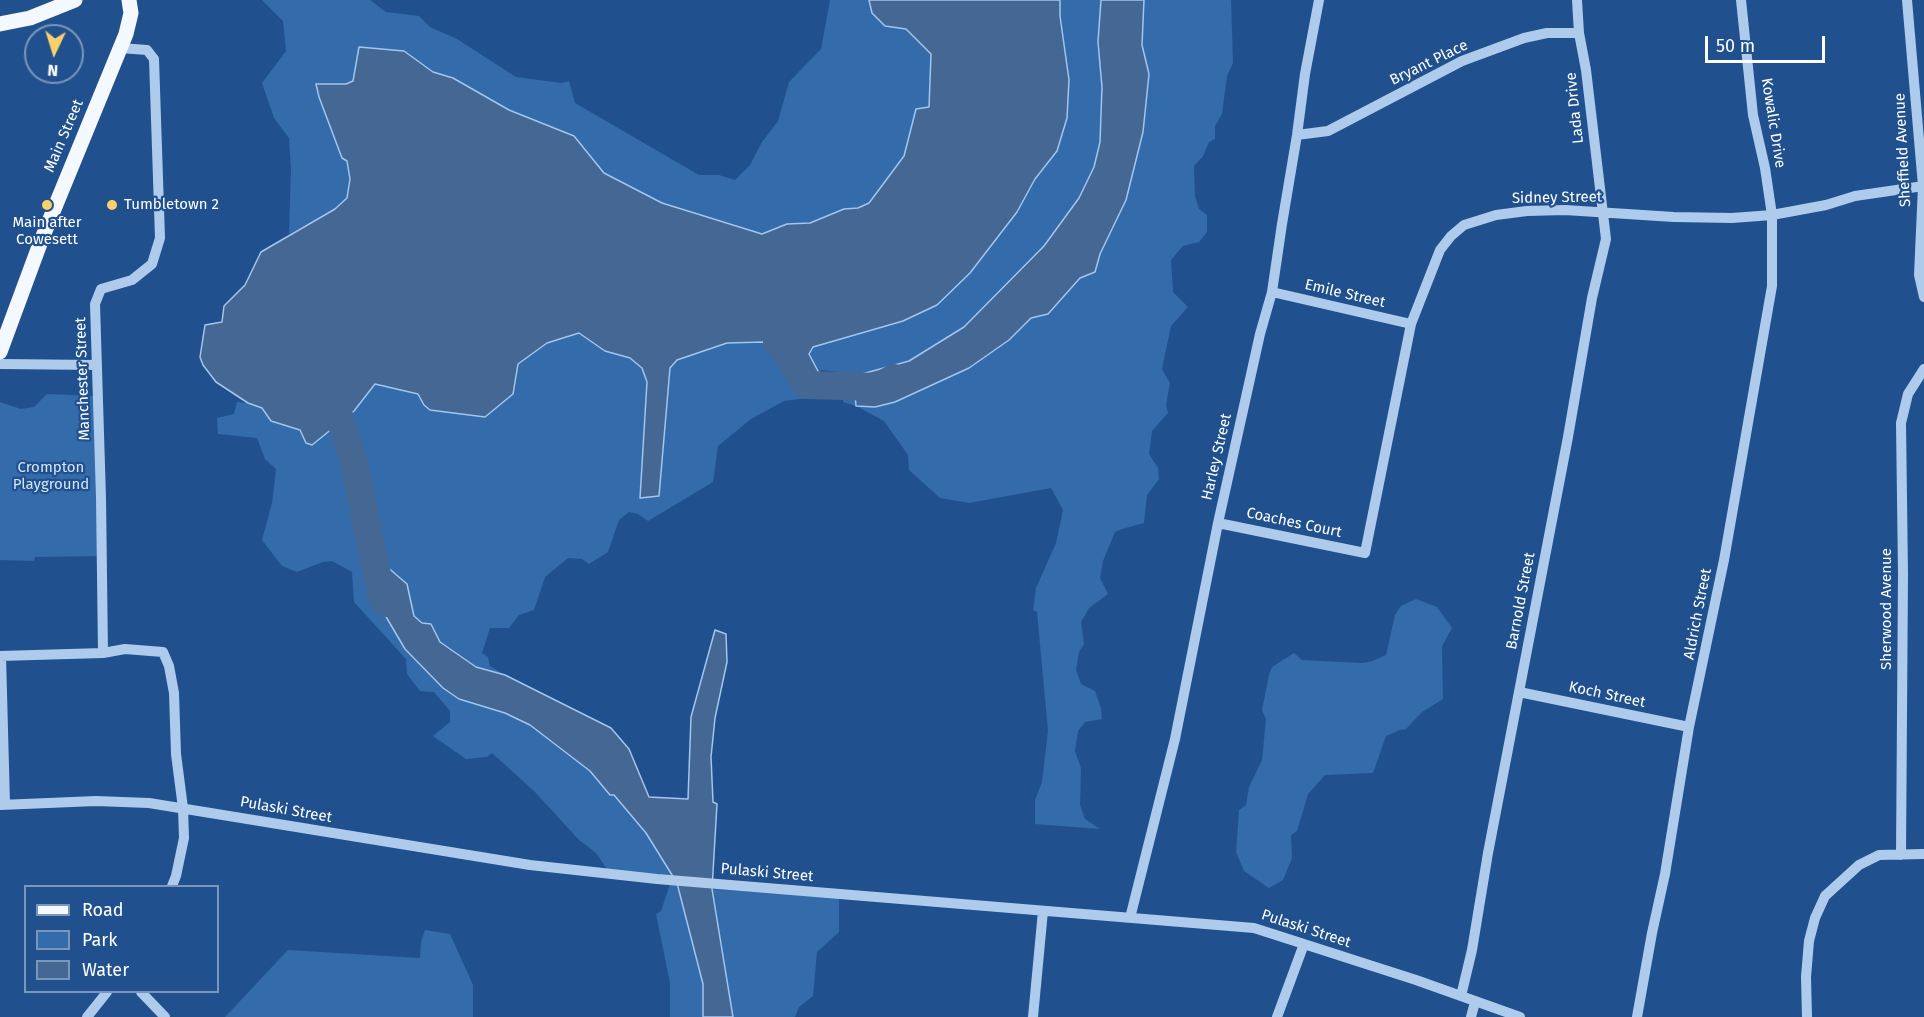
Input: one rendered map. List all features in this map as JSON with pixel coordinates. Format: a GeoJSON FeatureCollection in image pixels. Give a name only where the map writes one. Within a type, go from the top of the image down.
{"type":"FeatureCollection","features":[{"type":"Feature","properties":{"kind":"main road"},"geometry":{"type":"LineString","coordinates":[[0,24],[30,18],[75,0]]}},
{"type":"Feature","properties":{"kind":"main road","name":"Main Street"},"geometry":{"type":"LineString","coordinates":[[0,352],[41,241],[120,48],[131,13],[129,0]]}},
{"type":"Feature","properties":{"kind":"street","name":"Harley Street"},"geometry":{"type":"LineString","coordinates":[[1130,918],[1175,739],[1218,523],[1260,334],[1272,292],[1305,74],[1319,0]]}},
{"type":"Feature","properties":{"kind":"street","name":"Lada Drive"},"geometry":{"type":"LineString","coordinates":[[1577,0],[1579,33],[1586,70],[1604,212]]}},
{"type":"Feature","properties":{"kind":"street","name":"Kowalic Drive"},"geometry":{"type":"LineString","coordinates":[[1742,0],[1753,115],[1765,168],[1772,215]]}},
{"type":"Feature","properties":{"kind":"street","name":"Sheffield Avenue"},"geometry":{"type":"LineString","coordinates":[[1907,0],[1924,186],[1919,275],[1924,297]]}},
{"type":"Feature","properties":{"kind":"street","name":"Bryant Place"},"geometry":{"type":"LineString","coordinates":[[1297,135],[1328,130],[1462,61],[1524,38],[1547,33],[1579,33]]}},
{"type":"Feature","properties":{"kind":"street","name":"Manchester Street"},"geometry":{"type":"LineString","coordinates":[[103,653],[98,350],[95,304],[101,289],[138,276],[152,264],[160,238],[154,59],[147,50],[120,48]]}},
{"type":"Feature","properties":{"kind":"street","name":"Sidney Street"},"geometry":{"type":"LineString","coordinates":[[1365,553],[1412,324],[1440,249],[1464,225],[1496,214],[1527,211],[1732,218],[1772,215],[1826,205],[1855,196],[1924,186]]}},
{"type":"Feature","properties":{"kind":"street","name":"Barnold Street"},"geometry":{"type":"LineString","coordinates":[[1461,996],[1472,950],[1488,853],[1568,437],[1592,298],[1606,239],[1604,212]]}},
{"type":"Feature","properties":{"kind":"street","name":"Aldrich Street"},"geometry":{"type":"LineString","coordinates":[[1637,1017],[1665,874],[1689,727],[1719,582],[1764,339],[1773,269],[1772,215]]}},
{"type":"Feature","properties":{"kind":"street","name":"Emile Street"},"geometry":{"type":"LineString","coordinates":[[1272,292],[1412,324]]}},
{"type":"Feature","properties":{"kind":"street"},"geometry":{"type":"LineString","coordinates":[[0,364],[97,365]]}},
{"type":"Feature","properties":{"kind":"street","name":"Sherwood Avenue"},"geometry":{"type":"LineString","coordinates":[[1901,855],[1903,574],[1901,423],[1908,394],[1924,369]]}},
{"type":"Feature","properties":{"kind":"street","name":"Coaches Court"},"geometry":{"type":"LineString","coordinates":[[1218,523],[1365,553]]}},
{"type":"Feature","properties":{"kind":"street"},"geometry":{"type":"LineString","coordinates":[[2,805],[1,656],[103,653],[125,649],[163,652],[167,658],[174,693],[176,754],[183,808],[184,838],[172,885]]}},
{"type":"Feature","properties":{"kind":"street","name":"Koch Street"},"geometry":{"type":"LineString","coordinates":[[1519,692],[1689,727]]}},
{"type":"Feature","properties":{"kind":"street","name":"Pulaski Street"},"geometry":{"type":"LineString","coordinates":[[2,805],[96,801],[149,803],[530,865],[657,879],[1254,928],[1520,1017]]}},
{"type":"Feature","properties":{"kind":"street"},"geometry":{"type":"LineString","coordinates":[[1807,1017],[1806,977],[1809,941],[1815,918],[1826,896],[1859,865],[1880,855],[1924,854]]}},
{"type":"Feature","properties":{"kind":"street"},"geometry":{"type":"LineString","coordinates":[[1033,1017],[1043,911]]}},
{"type":"Feature","properties":{"kind":"street"},"geometry":{"type":"LineString","coordinates":[[1277,1017],[1304,944]]}},
{"type":"Feature","properties":{"kind":"street"},"geometry":{"type":"LineString","coordinates":[[87,1017],[106,993]]}},
{"type":"Feature","properties":{"kind":"street"},"geometry":{"type":"LineString","coordinates":[[142,993],[165,1017]]}},
{"type":"Feature","properties":{"kind":"street"},"geometry":{"type":"LineString","coordinates":[[1471,1017],[1475,1002]]}},
{"type":"Feature","properties":{"kind":"green space"},"geometry":{"type":"Polygon","coordinates":[[[262,0],[370,0],[386,12],[419,16],[430,27],[457,39],[516,77],[561,83],[569,81],[575,103],[699,175],[719,175],[735,180],[750,165],[762,142],[778,121],[789,82],[821,49],[830,0],[869,0],[872,13],[885,26],[906,29],[931,54],[929,107],[916,109],[904,156],[869,203],[858,208],[844,209],[810,223],[787,224],[762,234],[662,203],[604,173],[574,136],[509,110],[453,78],[433,72],[404,51],[346,84],[316,84],[347,161],[350,179],[347,198],[335,209],[289,234],[291,169],[289,138],[274,118],[262,83],[286,51],[283,21],[262,0]]]}},
{"type":"Feature","properties":{"kind":"green space"},"geometry":{"type":"Polygon","coordinates":[[[1060,0],[1101,0],[1098,42],[1102,87],[1100,142],[1094,167],[1079,198],[1044,246],[964,327],[909,361],[863,374],[855,393],[856,406],[843,402],[848,379],[845,373],[821,370],[819,373],[809,354],[813,346],[903,321],[1017,212],[1035,179],[1057,151],[1067,118],[1069,80],[1060,0]]]}},
{"type":"Feature","properties":{"kind":"green space"},"geometry":{"type":"Polygon","coordinates":[[[1144,0],[1231,0],[1233,63],[1227,76],[1222,114],[1215,126],[1215,139],[1209,142],[1203,156],[1194,166],[1195,196],[1199,209],[1207,215],[1207,232],[1199,242],[1183,246],[1171,260],[1173,292],[1188,307],[1171,326],[1162,369],[1170,383],[1166,405],[1168,413],[1152,431],[1149,454],[1158,468],[1159,479],[1147,495],[1144,523],[1115,532],[1103,561],[1100,578],[1108,594],[1089,608],[1081,622],[1084,644],[1079,652],[1076,670],[1081,684],[1095,691],[1102,719],[1085,722],[1078,731],[1075,751],[1081,768],[1080,805],[1085,819],[1100,829],[1035,824],[1035,800],[1042,782],[1048,731],[1037,612],[1033,610],[1036,588],[1056,543],[1063,510],[1051,488],[969,503],[940,498],[909,470],[908,455],[884,421],[858,407],[875,407],[1009,340],[1031,318],[1048,314],[1080,278],[1095,272],[1100,254],[1126,200],[1143,132],[1149,74],[1142,45],[1144,0]]]}},
{"type":"Feature","properties":{"kind":"green space"},"geometry":{"type":"Polygon","coordinates":[[[579,333],[605,351],[630,358],[642,368],[647,382],[640,497],[659,495],[670,368],[677,360],[727,343],[763,342],[781,352],[812,389],[808,398],[784,401],[751,419],[718,446],[713,482],[648,521],[638,514],[629,512],[619,520],[608,552],[589,564],[582,559],[568,558],[545,577],[534,610],[519,615],[509,628],[490,628],[482,653],[488,657],[490,666],[505,675],[476,667],[440,642],[431,624],[422,623],[414,616],[407,584],[385,565],[459,699],[505,713],[530,725],[590,771],[646,833],[677,883],[703,984],[703,1017],[670,1017],[670,983],[656,914],[661,911],[671,881],[611,875],[596,853],[579,840],[535,792],[492,753],[487,757],[466,759],[433,736],[450,722],[450,711],[434,692],[420,691],[407,674],[406,659],[354,602],[352,572],[332,561],[297,572],[282,566],[262,540],[272,503],[276,469],[265,459],[257,438],[218,434],[217,418],[234,414],[237,402],[262,408],[271,421],[300,430],[306,442],[354,411],[375,384],[419,394],[424,405],[513,394],[518,364],[547,343],[579,333]]]}},
{"type":"Feature","properties":{"kind":"green space","name":"Crompton Playground"},"geometry":{"type":"Polygon","coordinates":[[[47,394],[96,396],[102,556],[35,557],[34,561],[0,560],[0,402],[21,409],[34,407],[47,394]]]}},
{"type":"Feature","properties":{"kind":"green space"},"geometry":{"type":"Polygon","coordinates":[[[1416,599],[1437,607],[1452,628],[1442,646],[1443,699],[1422,712],[1406,729],[1386,736],[1373,773],[1325,775],[1308,794],[1297,831],[1291,835],[1292,858],[1283,880],[1269,888],[1244,871],[1236,852],[1239,810],[1246,805],[1249,787],[1262,760],[1266,719],[1262,710],[1272,667],[1294,653],[1302,660],[1362,663],[1386,655],[1395,615],[1401,606],[1416,599]]]}},
{"type":"Feature","properties":{"kind":"green space"},"geometry":{"type":"Polygon","coordinates":[[[712,889],[839,897],[839,932],[817,952],[813,996],[799,1007],[795,1017],[733,1017],[712,889]]]}},
{"type":"Feature","properties":{"kind":"green space"},"geometry":{"type":"Polygon","coordinates":[[[425,930],[450,934],[473,985],[473,1017],[225,1017],[288,950],[420,958],[421,942],[425,930]]]}},
{"type":"Feature","properties":{"kind":"water"},"geometry":{"type":"Polygon","coordinates":[[[869,0],[1060,0],[1069,80],[1067,118],[1057,151],[1035,179],[1017,212],[970,273],[937,305],[903,321],[813,347],[809,354],[819,373],[821,383],[817,391],[812,389],[781,352],[763,342],[727,343],[677,360],[670,368],[659,496],[640,498],[647,382],[642,368],[630,358],[605,351],[579,333],[547,343],[518,364],[513,394],[485,417],[430,410],[418,394],[375,384],[354,411],[312,445],[306,443],[300,430],[271,421],[262,408],[248,403],[216,382],[203,365],[200,357],[205,325],[222,322],[224,306],[245,285],[261,252],[335,209],[347,198],[350,179],[347,161],[342,158],[316,84],[346,84],[353,81],[359,47],[404,51],[433,72],[453,78],[509,110],[574,136],[604,173],[662,203],[762,234],[787,224],[810,223],[844,209],[858,208],[869,203],[904,156],[916,109],[929,107],[931,54],[906,29],[885,26],[872,13],[869,0]]]}},
{"type":"Feature","properties":{"kind":"water"},"geometry":{"type":"Polygon","coordinates":[[[1101,0],[1144,0],[1142,45],[1149,74],[1143,132],[1126,200],[1100,254],[1095,272],[1080,278],[1048,314],[1031,318],[1009,340],[969,368],[895,402],[875,407],[856,406],[855,393],[862,374],[909,361],[964,327],[1044,246],[1079,198],[1094,167],[1100,142],[1102,87],[1098,42],[1101,0]]]}},
{"type":"Feature","properties":{"kind":"water"},"geometry":{"type":"Polygon","coordinates":[[[385,565],[407,584],[414,616],[422,623],[431,624],[440,642],[476,667],[505,675],[611,728],[629,749],[649,797],[688,799],[691,717],[715,630],[726,634],[727,662],[715,718],[711,757],[713,802],[717,804],[712,889],[733,1017],[703,1017],[703,984],[677,883],[646,833],[590,771],[530,725],[505,713],[459,699],[443,688],[405,649],[365,581],[365,566],[385,565]]]}},
{"type":"Feature","properties":{"kind":"waterway"},"geometry":{"type":"LineString","coordinates":[[777,342],[780,343],[806,385],[878,387],[894,378]]}},
{"type":"Feature","properties":{"kind":"waterway"},"geometry":{"type":"LineString","coordinates":[[329,385],[354,462],[382,599],[386,603]]}},
{"type":"Feature","properties":{"kind":"place","name":"Main after Cowesett"},"geometry":{"type":"Point","coordinates":[47,205]}},
{"type":"Feature","properties":{"kind":"place","name":"Tumbletown 2"},"geometry":{"type":"Point","coordinates":[112,205]}}]}
